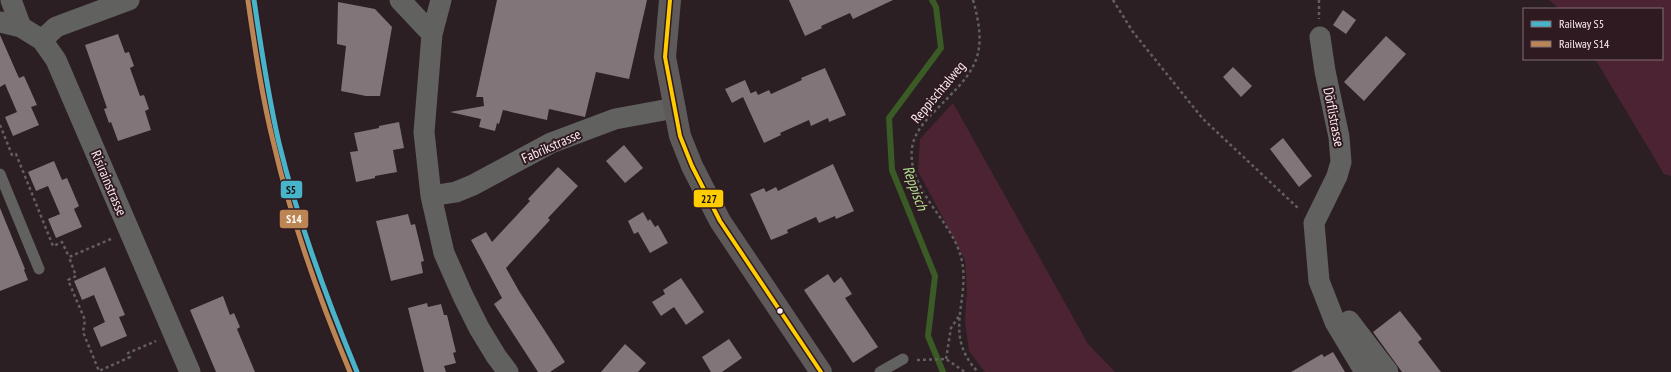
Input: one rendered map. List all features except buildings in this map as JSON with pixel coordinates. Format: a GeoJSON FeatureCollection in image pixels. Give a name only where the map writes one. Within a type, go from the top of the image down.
{"type":"FeatureCollection","features":[{"type":"Feature","properties":{"kind":"street"},"geometry":{"type":"LineString","coordinates":[[11,0],[21,27]]}},
{"type":"Feature","properties":{"kind":"street"},"geometry":{"type":"LineString","coordinates":[[42,40],[56,27],[129,0]]}},
{"type":"Feature","properties":{"kind":"street"},"geometry":{"type":"LineString","coordinates":[[400,0],[432,34]]}},
{"type":"Feature","properties":{"kind":"street"},"geometry":{"type":"LineString","coordinates":[[441,0],[432,34],[424,132],[431,196],[444,253],[462,296],[479,328],[496,356],[508,372]]}},
{"type":"Feature","properties":{"kind":"street"},"geometry":{"type":"LineString","coordinates":[[670,0],[665,57],[680,136],[706,196],[720,221],[821,372]]}},
{"type":"Feature","properties":{"kind":"street","name":"Risirainstrasse"},"geometry":{"type":"LineString","coordinates":[[0,22],[21,27],[42,40],[56,60],[190,372]]}},
{"type":"Feature","properties":{"kind":"street","name":"Dörflistrasse"},"geometry":{"type":"LineString","coordinates":[[1314,223],[1337,176],[1341,162],[1339,137],[1325,71],[1320,37]]}},
{"type":"Feature","properties":{"kind":"street","name":"Fabrikstrasse"},"geometry":{"type":"LineString","coordinates":[[431,196],[456,192],[473,185],[551,143],[615,119],[675,108]]}},
{"type":"Feature","properties":{"kind":"street"},"geometry":{"type":"LineString","coordinates":[[1314,223],[1319,281],[1334,322],[1365,372]]}},
{"type":"Feature","properties":{"kind":"street"},"geometry":{"type":"LineString","coordinates":[[1349,321],[1388,372]]}},
{"type":"Feature","properties":{"kind":"lane"},"geometry":{"type":"LineString","coordinates":[[0,174],[39,269]]}},
{"type":"Feature","properties":{"kind":"lane"},"geometry":{"type":"LineString","coordinates":[[880,372],[908,360]]}},
{"type":"Feature","properties":{"kind":"path","name":"Reppischtalweg"},"geometry":{"type":"LineString","coordinates":[[973,0],[980,22],[980,50],[974,68],[962,84],[925,122],[915,136],[912,148],[912,161],[915,174],[953,240],[960,256],[963,270],[963,288],[959,316],[959,337],[964,352],[978,372]]}},
{"type":"Feature","properties":{"kind":"path"},"geometry":{"type":"LineString","coordinates":[[1113,0],[1133,32],[1203,119],[1314,223]]}},
{"type":"Feature","properties":{"kind":"path"},"geometry":{"type":"LineString","coordinates":[[0,125],[12,155],[16,154],[53,246],[62,242],[69,257],[76,276],[68,280],[85,320],[83,332],[99,371],[130,357],[128,353],[154,342]]}},
{"type":"Feature","properties":{"kind":"path"},"geometry":{"type":"LineString","coordinates":[[69,257],[102,243]]}},
{"type":"Feature","properties":{"kind":"path"},"geometry":{"type":"LineString","coordinates":[[946,359],[951,328],[959,316]]}},
{"type":"Feature","properties":{"kind":"path"},"geometry":{"type":"LineString","coordinates":[[908,360],[946,359],[965,372]]}},
{"type":"Feature","properties":{"kind":"shaded area"},"geometry":{"type":"Polygon","coordinates":[[[1549,0],[1671,0],[1671,176],[1664,174],[1596,60],[1663,60],[1663,8],[1558,8],[1549,0]]]}},
{"type":"Feature","properties":{"kind":"shaded area"},"geometry":{"type":"Polygon","coordinates":[[[953,103],[1088,344],[1115,372],[985,372],[969,351],[965,322],[967,289],[965,260],[918,171],[920,139],[953,103]]]}},
{"type":"Feature","properties":{"kind":"waterway","name":"Reppisch"},"geometry":{"type":"LineString","coordinates":[[932,0],[936,7],[941,48],[889,118],[892,170],[935,276],[928,336],[943,372]]}},
{"type":"Feature","properties":{"kind":"rail line","name":"S5"},"geometry":{"type":"LineString","coordinates":[[254,0],[271,108],[295,202],[334,316],[357,372]]}},
{"type":"Feature","properties":{"kind":"rail line","name":"S14"},"geometry":{"type":"LineString","coordinates":[[248,1],[262,91],[281,174],[307,260],[350,372]]}},
{"type":"Feature","properties":{"kind":"transit line","name":"227"},"geometry":{"type":"LineString","coordinates":[[670,0],[665,57],[680,136],[692,166],[720,221],[821,372]]}}]}
